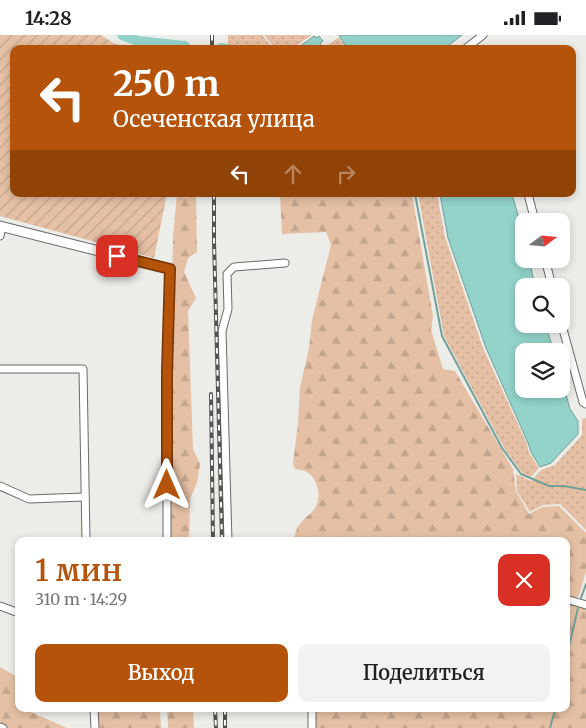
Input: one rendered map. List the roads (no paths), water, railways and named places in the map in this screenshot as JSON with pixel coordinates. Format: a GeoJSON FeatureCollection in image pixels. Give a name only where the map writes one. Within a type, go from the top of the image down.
{"type":"FeatureCollection","features":[{"type":"Feature","properties":{"kind":"street"},"geometry":{"type":"LineString","coordinates":[[470,45],[483,35]]}},
{"type":"Feature","properties":{"kind":"street"},"geometry":{"type":"LineString","coordinates":[[529,197],[533,213]]}},
{"type":"Feature","properties":{"kind":"street"},"geometry":{"type":"LineString","coordinates":[[0,237],[1,227],[170,269],[167,372],[167,537]]}},
{"type":"Feature","properties":{"kind":"street"},"geometry":{"type":"LineString","coordinates":[[228,537],[222,331],[228,309],[227,274],[234,267],[285,263]]}},
{"type":"Feature","properties":{"kind":"street"},"geometry":{"type":"LineString","coordinates":[[564,333],[583,402],[586,404]]}},
{"type":"Feature","properties":{"kind":"street"},"geometry":{"type":"LineString","coordinates":[[0,369],[83,369],[86,537]]}},
{"type":"Feature","properties":{"kind":"street"},"geometry":{"type":"LineString","coordinates":[[0,486],[29,499],[85,497]]}},
{"type":"Feature","properties":{"kind":"street"},"geometry":{"type":"LineString","coordinates":[[570,600],[586,605]]}},
{"type":"Feature","properties":{"kind":"street"},"geometry":{"type":"LineString","coordinates":[[0,606],[15,612]]}},
{"type":"Feature","properties":{"kind":"street"},"geometry":{"type":"LineString","coordinates":[[94,712],[95,728]]}},
{"type":"Feature","properties":{"kind":"street"},"geometry":{"type":"LineString","coordinates":[[312,712],[312,728]]}},
{"type":"Feature","properties":{"kind":"water"},"geometry":{"type":"Polygon","coordinates":[[[339,35],[462,35],[449,45],[345,45],[339,35]]]}},
{"type":"Feature","properties":{"kind":"water"},"geometry":{"type":"Polygon","coordinates":[[[314,36],[317,38],[319,36],[323,41],[320,43],[321,45],[302,45],[314,36]]]}},
{"type":"Feature","properties":{"kind":"water"},"geometry":{"type":"Polygon","coordinates":[[[441,197],[513,197],[517,213],[515,213],[515,268],[531,268],[533,278],[515,278],[515,333],[548,333],[551,343],[515,343],[515,398],[567,398],[570,409],[578,421],[578,434],[551,463],[540,467],[531,452],[486,348],[448,238],[441,197]]]}},
{"type":"Feature","properties":{"kind":"waterway"},"geometry":{"type":"LineString","coordinates":[[122,35],[138,41],[176,45]]}},
{"type":"Feature","properties":{"kind":"waterway"},"geometry":{"type":"LineString","coordinates":[[416,197],[442,336],[502,448],[521,474],[549,486],[564,486],[586,490]]}},
{"type":"Feature","properties":{"kind":"waterway"},"geometry":{"type":"LineString","coordinates":[[581,598],[586,584]]}},
{"type":"Feature","properties":{"kind":"waterway"},"geometry":{"type":"LineString","coordinates":[[570,642],[578,608]]}},
{"type":"Feature","properties":{"kind":"waterway"},"geometry":{"type":"LineString","coordinates":[[550,728],[554,712]]}},
{"type":"Feature","properties":{"kind":"railway"},"geometry":{"type":"LineString","coordinates":[[212,35],[212,45]]}},
{"type":"Feature","properties":{"kind":"railway"},"geometry":{"type":"LineString","coordinates":[[214,197],[222,537]]}},
{"type":"Feature","properties":{"kind":"railway"},"geometry":{"type":"LineString","coordinates":[[211,394],[213,537]]}},
{"type":"Feature","properties":{"kind":"railway"},"geometry":{"type":"LineString","coordinates":[[215,712],[216,728]]}},
{"type":"Feature","properties":{"kind":"railway"},"geometry":{"type":"LineString","coordinates":[[225,712],[225,728]]}}]}
